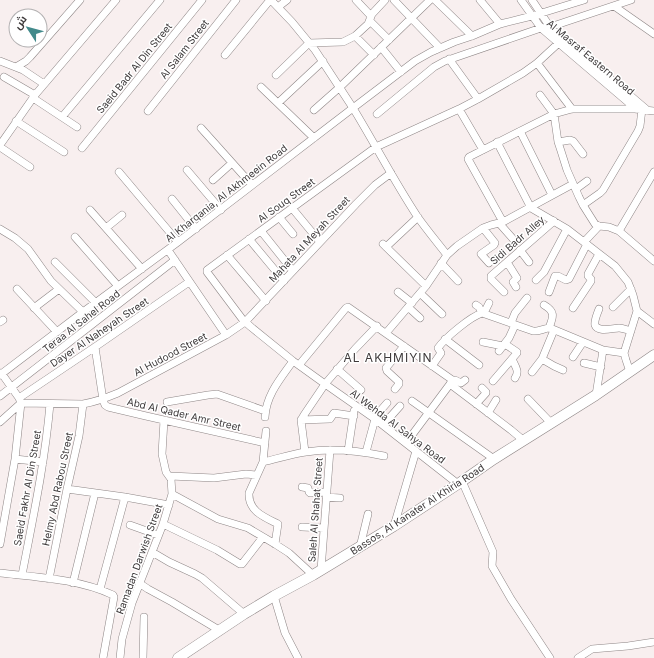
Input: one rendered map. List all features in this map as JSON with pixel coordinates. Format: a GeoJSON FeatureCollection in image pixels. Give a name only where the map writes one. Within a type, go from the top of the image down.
{"type":"FeatureCollection","features":[{"type":"Feature","properties":{"kind":"street"},"geometry":{"type":"LineString","coordinates":[[16,67],[26,61],[80,0]]}},
{"type":"Feature","properties":{"kind":"street"},"geometry":{"type":"LineString","coordinates":[[30,167],[0,146],[16,121],[44,84],[116,0]]}},
{"type":"Feature","properties":{"kind":"street"},"geometry":{"type":"LineString","coordinates":[[62,117],[160,0]]}},
{"type":"Feature","properties":{"kind":"street","name":"Saeid Badr Al Din Street"},"geometry":{"type":"LineString","coordinates":[[82,148],[202,0]]}},
{"type":"Feature","properties":{"kind":"street","name":"Al Salam Street"},"geometry":{"type":"LineString","coordinates":[[148,111],[236,0]]}},
{"type":"Feature","properties":{"kind":"street"},"geometry":{"type":"LineString","coordinates":[[225,55],[270,0],[278,7],[309,43],[340,87],[418,217],[447,255]]}},
{"type":"Feature","properties":{"kind":"street"},"geometry":{"type":"LineString","coordinates":[[278,7],[287,0]]}},
{"type":"Feature","properties":{"kind":"street"},"geometry":{"type":"LineString","coordinates":[[356,0],[389,40]]}},
{"type":"Feature","properties":{"kind":"street"},"geometry":{"type":"LineString","coordinates":[[276,75],[309,43],[343,42],[355,36],[368,24],[370,18],[385,0]]}},
{"type":"Feature","properties":{"kind":"street"},"geometry":{"type":"LineString","coordinates":[[394,0],[440,48]]}},
{"type":"Feature","properties":{"kind":"street"},"geometry":{"type":"LineString","coordinates":[[314,110],[412,19],[430,0]]}},
{"type":"Feature","properties":{"kind":"street"},"geometry":{"type":"LineString","coordinates":[[435,0],[472,36]]}},
{"type":"Feature","properties":{"kind":"street"},"geometry":{"type":"LineString","coordinates":[[480,0],[500,24]]}},
{"type":"Feature","properties":{"kind":"street","name":"Al Masraf Eastern Road"},"geometry":{"type":"LineString","coordinates":[[521,0],[541,28],[561,42],[645,109]]}},
{"type":"Feature","properties":{"kind":"street","name":"Al Masraf Eastern Road"},"geometry":{"type":"LineString","coordinates":[[532,0],[561,42],[645,109]]}},
{"type":"Feature","properties":{"kind":"street","name":"Al Kharqania, Al Akhmeein Road"},"geometry":{"type":"LineString","coordinates":[[1,374],[82,312],[196,229],[422,56],[500,24],[584,0]]}},
{"type":"Feature","properties":{"kind":"street"},"geometry":{"type":"LineString","coordinates":[[377,114],[434,67],[449,59],[631,0]]}},
{"type":"Feature","properties":{"kind":"street"},"geometry":{"type":"LineString","coordinates":[[614,6],[654,34]]}},
{"type":"Feature","properties":{"kind":"street"},"geometry":{"type":"LineString","coordinates":[[355,36],[374,55]]}},
{"type":"Feature","properties":{"kind":"street","name":"Al Souq Street"},"geometry":{"type":"LineString","coordinates":[[208,270],[376,147],[478,99],[523,73],[561,42]]}},
{"type":"Feature","properties":{"kind":"street"},"geometry":{"type":"LineString","coordinates":[[381,47],[401,72]]}},
{"type":"Feature","properties":{"kind":"street"},"geometry":{"type":"LineString","coordinates":[[449,59],[478,99]]}},
{"type":"Feature","properties":{"kind":"street"},"geometry":{"type":"LineString","coordinates":[[0,61],[16,67],[44,84]]}},
{"type":"Feature","properties":{"kind":"street"},"geometry":{"type":"LineString","coordinates":[[278,103],[322,61]]}},
{"type":"Feature","properties":{"kind":"street"},"geometry":{"type":"LineString","coordinates":[[537,63],[572,109]]}},
{"type":"Feature","properties":{"kind":"street"},"geometry":{"type":"LineString","coordinates":[[4,77],[77,127]]}},
{"type":"Feature","properties":{"kind":"street"},"geometry":{"type":"LineString","coordinates":[[261,86],[314,138]]}},
{"type":"Feature","properties":{"kind":"street"},"geometry":{"type":"LineString","coordinates":[[540,95],[554,114],[558,142],[567,170],[583,204],[595,224],[619,231],[654,261]]}},
{"type":"Feature","properties":{"kind":"street"},"geometry":{"type":"LineString","coordinates":[[459,109],[483,150]]}},
{"type":"Feature","properties":{"kind":"street"},"geometry":{"type":"LineString","coordinates":[[514,240],[501,223],[468,159],[469,157],[554,114],[572,109],[645,109],[638,132],[603,190],[583,204]]}},
{"type":"Feature","properties":{"kind":"street"},"geometry":{"type":"LineString","coordinates":[[16,121],[64,152]]}},
{"type":"Feature","properties":{"kind":"street"},"geometry":{"type":"LineString","coordinates":[[201,128],[252,185]]}},
{"type":"Feature","properties":{"kind":"street"},"geometry":{"type":"LineString","coordinates":[[520,131],[552,195]]}},
{"type":"Feature","properties":{"kind":"street"},"geometry":{"type":"LineString","coordinates":[[558,142],[568,140],[573,141],[583,154]]}},
{"type":"Feature","properties":{"kind":"street"},"geometry":{"type":"LineString","coordinates":[[497,142],[531,208],[567,229],[615,266],[626,278],[631,289],[637,311],[624,353],[630,372]]}},
{"type":"Feature","properties":{"kind":"street"},"geometry":{"type":"LineString","coordinates":[[213,180],[232,162]]}},
{"type":"Feature","properties":{"kind":"street"},"geometry":{"type":"LineString","coordinates":[[187,170],[221,210]]}},
{"type":"Feature","properties":{"kind":"street"},"geometry":{"type":"LineString","coordinates":[[119,172],[178,242]]}},
{"type":"Feature","properties":{"kind":"street"},"geometry":{"type":"LineString","coordinates":[[619,231],[654,172]]}},
{"type":"Feature","properties":{"kind":"street","name":"Mahata Al Meyah Street"},"geometry":{"type":"LineString","coordinates":[[245,322],[375,185],[391,173]]}},
{"type":"Feature","properties":{"kind":"street"},"geometry":{"type":"LineString","coordinates":[[386,333],[426,286],[447,255],[457,246],[483,228],[501,223],[531,208],[552,195],[587,181]]}},
{"type":"Feature","properties":{"kind":"street"},"geometry":{"type":"LineString","coordinates":[[172,199],[196,229]]}},
{"type":"Feature","properties":{"kind":"street"},"geometry":{"type":"LineString","coordinates":[[292,208],[320,242]]}},
{"type":"Feature","properties":{"kind":"street"},"geometry":{"type":"LineString","coordinates":[[90,210],[142,269]]}},
{"type":"Feature","properties":{"kind":"street"},"geometry":{"type":"LineString","coordinates":[[106,228],[122,215]]}},
{"type":"Feature","properties":{"kind":"street"},"geometry":{"type":"LineString","coordinates":[[418,217],[385,245],[426,286]]}},
{"type":"Feature","properties":{"kind":"street"},"geometry":{"type":"LineString","coordinates":[[279,218],[293,234]]}},
{"type":"Feature","properties":{"kind":"street","name":"Sidi Badr Alley"},"geometry":{"type":"LineString","coordinates":[[504,292],[490,277],[554,221]]}},
{"type":"Feature","properties":{"kind":"street"},"geometry":{"type":"LineString","coordinates":[[549,292],[554,277],[558,276],[566,280],[569,279],[585,243],[599,226]]}},
{"type":"Feature","properties":{"kind":"street"},"geometry":{"type":"LineString","coordinates":[[483,228],[495,243],[481,254],[488,263]]}},
{"type":"Feature","properties":{"kind":"street"},"geometry":{"type":"LineString","coordinates":[[0,229],[15,238],[28,249],[51,281],[82,312]]}},
{"type":"Feature","properties":{"kind":"street"},"geometry":{"type":"LineString","coordinates":[[536,280],[542,274],[567,229]]}},
{"type":"Feature","properties":{"kind":"street"},"geometry":{"type":"LineString","coordinates":[[261,231],[293,270]]}},
{"type":"Feature","properties":{"kind":"street"},"geometry":{"type":"LineString","coordinates":[[75,237],[118,286]]}},
{"type":"Feature","properties":{"kind":"street"},"geometry":{"type":"LineString","coordinates":[[250,239],[284,280]]}},
{"type":"Feature","properties":{"kind":"street"},"geometry":{"type":"LineString","coordinates":[[168,250],[226,335]]}},
{"type":"Feature","properties":{"kind":"street"},"geometry":{"type":"LineString","coordinates":[[520,250],[529,262]]}},
{"type":"Feature","properties":{"kind":"street"},"geometry":{"type":"LineString","coordinates":[[574,308],[591,281],[588,274],[599,254]]}},
{"type":"Feature","properties":{"kind":"street"},"geometry":{"type":"LineString","coordinates":[[227,255],[266,301]]}},
{"type":"Feature","properties":{"kind":"street","name":"Teraa Al Sahel Road"},"geometry":{"type":"LineString","coordinates":[[0,396],[175,260]]}},
{"type":"Feature","properties":{"kind":"street"},"geometry":{"type":"LineString","coordinates":[[55,262],[96,303]]}},
{"type":"Feature","properties":{"kind":"street"},"geometry":{"type":"LineString","coordinates":[[507,262],[517,278],[513,282],[516,287]]}},
{"type":"Feature","properties":{"kind":"street"},"geometry":{"type":"LineString","coordinates":[[441,263],[458,281]]}},
{"type":"Feature","properties":{"kind":"street","name":"Al Wehda Al Sahya Road"},"geometry":{"type":"LineString","coordinates":[[208,270],[245,322],[324,384],[374,418],[460,483]]}},
{"type":"Feature","properties":{"kind":"street"},"geometry":{"type":"LineString","coordinates":[[542,274],[552,282]]}},
{"type":"Feature","properties":{"kind":"street","name":"Dayer Al Naheyah Street"},"geometry":{"type":"LineString","coordinates":[[0,422],[20,401],[189,282]]}},
{"type":"Feature","properties":{"kind":"street"},"geometry":{"type":"LineString","coordinates":[[17,289],[57,332]]}},
{"type":"Feature","properties":{"kind":"street"},"geometry":{"type":"LineString","coordinates":[[34,308],[59,289]]}},
{"type":"Feature","properties":{"kind":"street"},"geometry":{"type":"LineString","coordinates":[[613,307],[631,289]]}},
{"type":"Feature","properties":{"kind":"street"},"geometry":{"type":"LineString","coordinates":[[398,292],[420,318]]}},
{"type":"Feature","properties":{"kind":"street"},"geometry":{"type":"LineString","coordinates":[[420,293],[442,314]]}},
{"type":"Feature","properties":{"kind":"street"},"geometry":{"type":"LineString","coordinates":[[502,347],[511,335],[515,313],[527,298]]}},
{"type":"Feature","properties":{"kind":"street"},"geometry":{"type":"LineString","coordinates":[[432,366],[441,353],[438,348],[445,339],[475,316],[483,313],[489,304]]}},
{"type":"Feature","properties":{"kind":"street"},"geometry":{"type":"LineString","coordinates":[[476,305],[483,313],[536,332],[544,329],[552,329],[603,350],[624,353]]}},
{"type":"Feature","properties":{"kind":"street"},"geometry":{"type":"LineString","coordinates":[[532,372],[542,359],[552,329],[553,313],[544,305]]}},
{"type":"Feature","properties":{"kind":"street"},"geometry":{"type":"LineString","coordinates":[[167,402],[216,394],[265,414],[267,403],[273,390],[348,307],[432,366],[476,404],[523,440]]}},
{"type":"Feature","properties":{"kind":"street"},"geometry":{"type":"LineString","coordinates":[[598,310],[595,323],[598,328],[609,330],[619,328],[631,331]]}},
{"type":"Feature","properties":{"kind":"street"},"geometry":{"type":"LineString","coordinates":[[637,311],[654,324]]}},
{"type":"Feature","properties":{"kind":"street","name":"Al Hudood Street"},"geometry":{"type":"LineString","coordinates":[[20,401],[50,404],[83,404],[103,400],[118,394],[226,335],[245,322]]}},
{"type":"Feature","properties":{"kind":"street"},"geometry":{"type":"LineString","coordinates":[[305,452],[301,420],[324,384],[377,326]]}},
{"type":"Feature","properties":{"kind":"street"},"geometry":{"type":"LineString","coordinates":[[445,339],[479,365]]}},
{"type":"Feature","properties":{"kind":"street"},"geometry":{"type":"LineString","coordinates":[[483,342],[517,352],[493,381]]}},
{"type":"Feature","properties":{"kind":"street"},"geometry":{"type":"LineString","coordinates":[[573,357],[583,342]]}},
{"type":"Feature","properties":{"kind":"street"},"geometry":{"type":"LineString","coordinates":[[395,389],[399,382],[387,371],[386,368],[404,346]]}},
{"type":"Feature","properties":{"kind":"street"},"geometry":{"type":"LineString","coordinates":[[96,347],[103,400]]}},
{"type":"Feature","properties":{"kind":"street"},"geometry":{"type":"LineString","coordinates":[[596,395],[603,350]]}},
{"type":"Feature","properties":{"kind":"street","name":"Bassos, Al Kanater Al Khiria Road"},"geometry":{"type":"LineString","coordinates":[[178,658],[244,614],[317,573],[394,526],[523,440],[596,395],[654,356]]}},
{"type":"Feature","properties":{"kind":"street"},"geometry":{"type":"LineString","coordinates":[[512,359],[518,371],[515,378]]}},
{"type":"Feature","properties":{"kind":"street"},"geometry":{"type":"LineString","coordinates":[[542,359],[563,370]]}},
{"type":"Feature","properties":{"kind":"street"},"geometry":{"type":"LineString","coordinates":[[584,363],[600,368]]}},
{"type":"Feature","properties":{"kind":"street"},"geometry":{"type":"LineString","coordinates":[[338,369],[361,390]]}},
{"type":"Feature","properties":{"kind":"street"},"geometry":{"type":"LineString","coordinates":[[0,544],[15,458],[20,401],[1,374]]}},
{"type":"Feature","properties":{"kind":"street"},"geometry":{"type":"LineString","coordinates":[[406,443],[451,382],[456,380],[461,383],[465,380]]}},
{"type":"Feature","properties":{"kind":"street"},"geometry":{"type":"LineString","coordinates":[[476,404],[486,393],[486,391],[482,388]]}},
{"type":"Feature","properties":{"kind":"street"},"geometry":{"type":"LineString","coordinates":[[528,399],[550,423]]}},
{"type":"Feature","properties":{"kind":"street","name":"Abd Al Qader Amr Street"},"geometry":{"type":"LineString","coordinates":[[103,400],[110,408],[264,442]]}},
{"type":"Feature","properties":{"kind":"street"},"geometry":{"type":"LineString","coordinates":[[488,413],[496,400]]}},
{"type":"Feature","properties":{"kind":"street"},"geometry":{"type":"LineString","coordinates":[[412,401],[494,459]]}},
{"type":"Feature","properties":{"kind":"street"},"geometry":{"type":"LineString","coordinates":[[366,452],[374,418],[387,403]]}},
{"type":"Feature","properties":{"kind":"street","name":"Saeid Fakhr Al Din Street"},"geometry":{"type":"LineString","coordinates":[[22,576],[39,489],[50,404]]}},
{"type":"Feature","properties":{"kind":"street","name":"Helmy Abd Rabou Street"},"geometry":{"type":"LineString","coordinates":[[49,578],[79,436],[83,404]]}},
{"type":"Feature","properties":{"kind":"street"},"geometry":{"type":"LineString","coordinates":[[348,452],[354,416],[354,405]]}},
{"type":"Feature","properties":{"kind":"street"},"geometry":{"type":"LineString","coordinates":[[383,425],[400,406]]}},
{"type":"Feature","properties":{"kind":"street"},"geometry":{"type":"LineString","coordinates":[[301,420],[330,418],[334,413],[354,416]]}},
{"type":"Feature","properties":{"kind":"street","name":"Ramadan Darwish Street"},"geometry":{"type":"LineString","coordinates":[[120,658],[122,639],[132,603],[163,524],[172,494],[171,479],[166,472],[162,454],[164,420]]}},
{"type":"Feature","properties":{"kind":"street"},"geometry":{"type":"LineString","coordinates":[[266,431],[263,462],[249,493],[249,498],[252,506],[258,513],[278,524],[275,544]]}},
{"type":"Feature","properties":{"kind":"street"},"geometry":{"type":"LineString","coordinates":[[263,462],[305,452],[330,450],[366,452],[384,456]]}},
{"type":"Feature","properties":{"kind":"street","name":"Saleh Al Shahat Street"},"geometry":{"type":"LineString","coordinates":[[317,573],[324,528],[330,450]]}},
{"type":"Feature","properties":{"kind":"street"},"geometry":{"type":"LineString","coordinates":[[394,526],[416,451]]}},
{"type":"Feature","properties":{"kind":"street"},"geometry":{"type":"LineString","coordinates":[[15,458],[43,462]]}},
{"type":"Feature","properties":{"kind":"street"},"geometry":{"type":"LineString","coordinates":[[170,476],[214,478],[246,474],[257,475]]}},
{"type":"Feature","properties":{"kind":"street"},"geometry":{"type":"LineString","coordinates":[[460,483],[493,552],[492,566],[511,599],[550,658]]}},
{"type":"Feature","properties":{"kind":"street"},"geometry":{"type":"LineString","coordinates":[[302,487],[308,488],[310,493],[326,494],[340,498]]}},
{"type":"Feature","properties":{"kind":"street"},"geometry":{"type":"LineString","coordinates":[[67,489],[169,505]]}},
{"type":"Feature","properties":{"kind":"street"},"geometry":{"type":"LineString","coordinates":[[73,583],[96,493]]}},
{"type":"Feature","properties":{"kind":"street"},"geometry":{"type":"LineString","coordinates":[[172,494],[218,519],[248,528],[275,544],[317,573]]}},
{"type":"Feature","properties":{"kind":"street"},"geometry":{"type":"LineString","coordinates":[[100,590],[125,497]]}},
{"type":"Feature","properties":{"kind":"street"},"geometry":{"type":"LineString","coordinates":[[360,547],[368,514]]}},
{"type":"Feature","properties":{"kind":"street"},"geometry":{"type":"LineString","coordinates":[[163,524],[217,550],[241,564],[263,537]]}},
{"type":"Feature","properties":{"kind":"street"},"geometry":{"type":"LineString","coordinates":[[130,525],[158,535]]}},
{"type":"Feature","properties":{"kind":"street"},"geometry":{"type":"LineString","coordinates":[[302,526],[324,528]]}},
{"type":"Feature","properties":{"kind":"street"},"geometry":{"type":"LineString","coordinates":[[152,552],[202,578],[244,614]]}},
{"type":"Feature","properties":{"kind":"street"},"geometry":{"type":"LineString","coordinates":[[0,574],[49,578],[112,594],[114,596],[103,658]]}},
{"type":"Feature","properties":{"kind":"street"},"geometry":{"type":"LineString","coordinates":[[139,583],[219,630]]}},
{"type":"Feature","properties":{"kind":"street"},"geometry":{"type":"LineString","coordinates":[[274,596],[285,632],[298,658]]}},
{"type":"Feature","properties":{"kind":"street"},"geometry":{"type":"LineString","coordinates":[[143,658],[144,617]]}},
{"type":"Feature","properties":{"kind":"street"},"geometry":{"type":"LineString","coordinates":[[578,658],[592,648],[628,646],[654,642]]}},
{"type":"Feature","properties":{"kind":"district","name":"AL AKHMIYIN"},"geometry":{"type":"Point","coordinates":[388,357]}}]}
